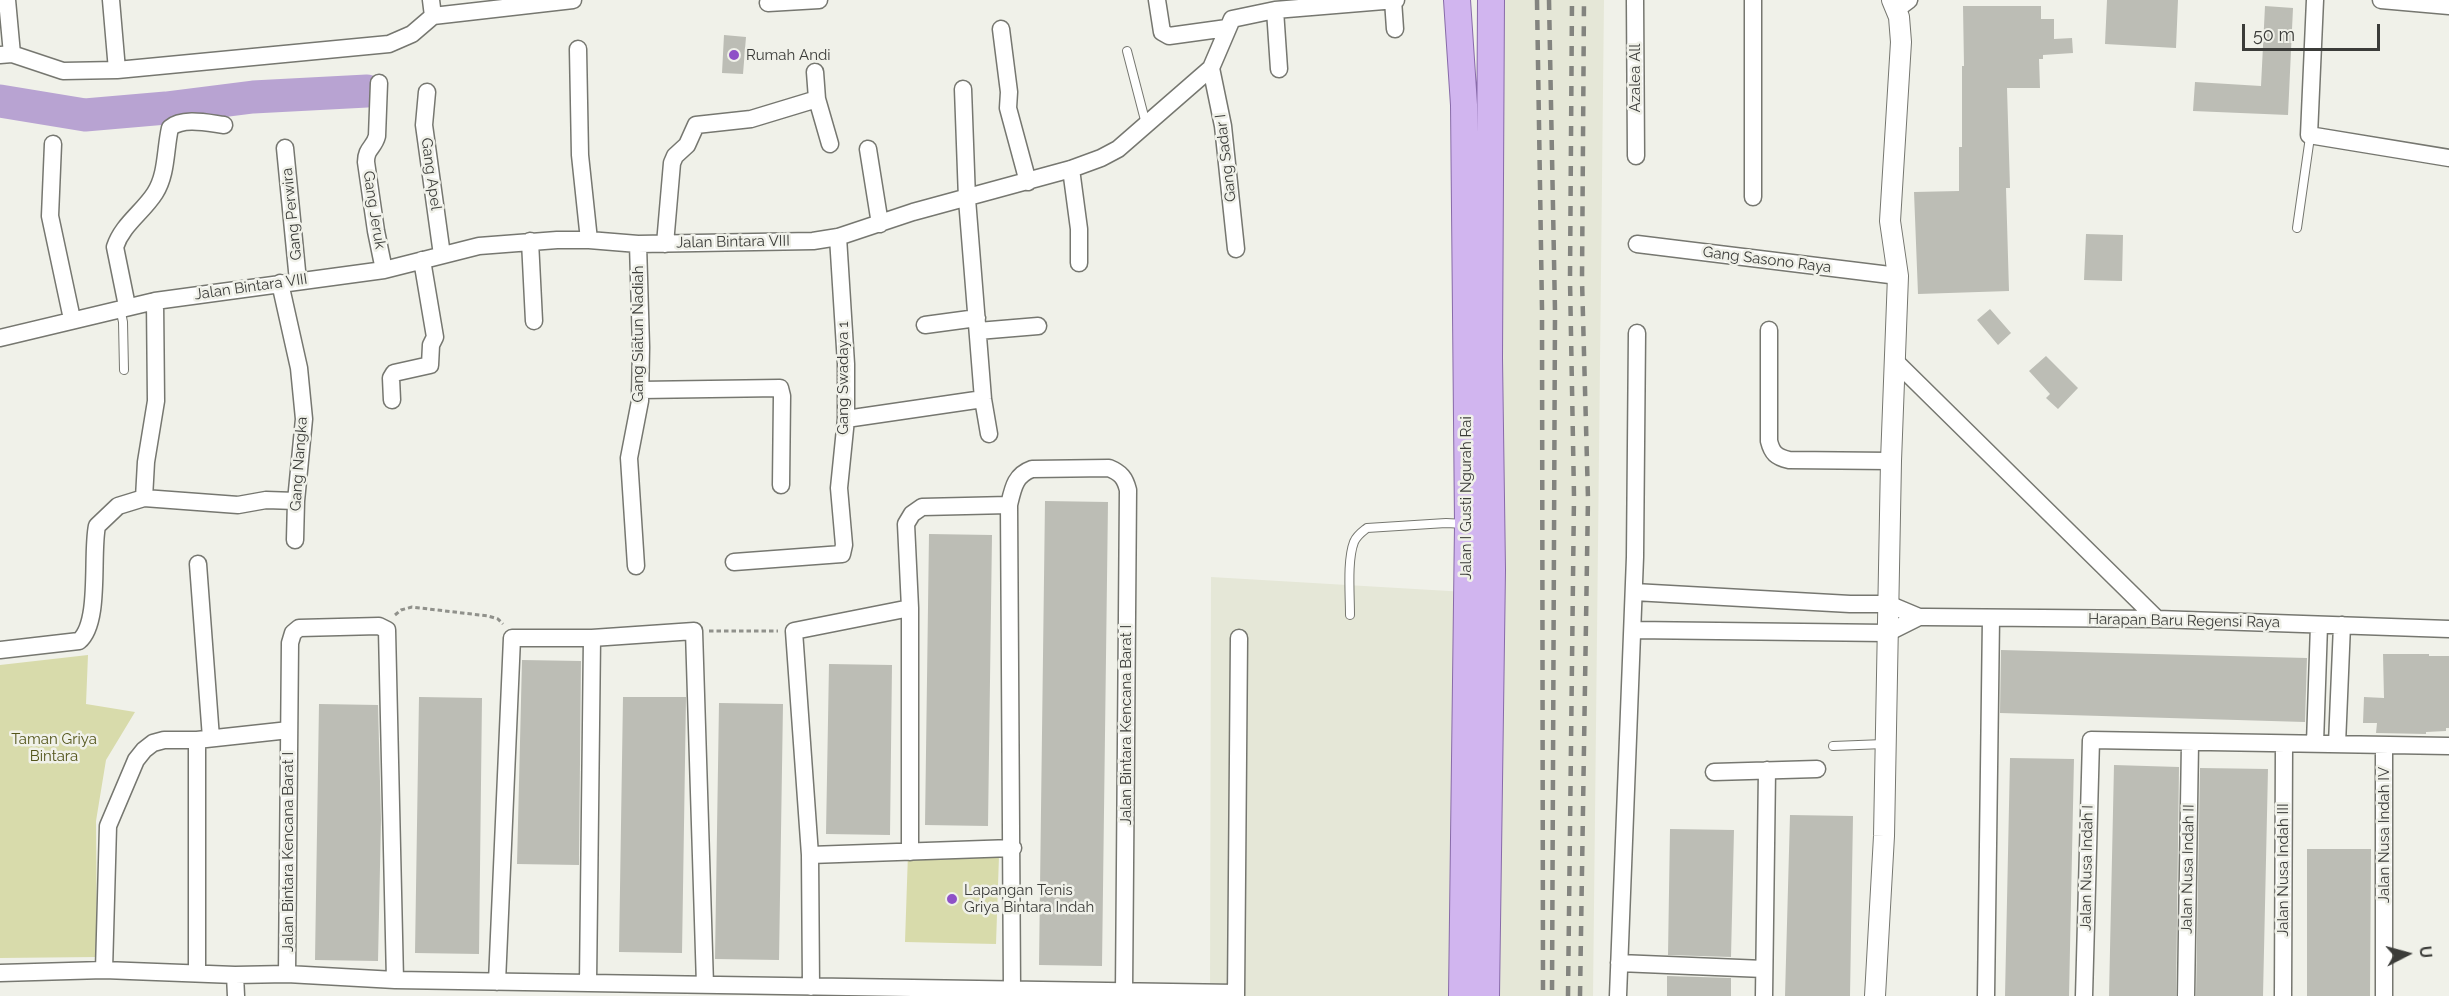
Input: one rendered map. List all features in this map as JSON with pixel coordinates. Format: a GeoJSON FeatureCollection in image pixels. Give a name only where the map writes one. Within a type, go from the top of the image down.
{"type":"FeatureCollection","features":[{"type":"Feature","properties":{"kind":"main road","name":"Jalan I Gusti Ngurah Rai"},"geometry":{"type":"LineString","coordinates":[[1457,0],[1464,105],[1468,525],[1475,879],[1486,996]]}},
{"type":"Feature","properties":{"kind":"main road","name":"Jalan I Gusti Ngurah Rai"},"geometry":{"type":"LineString","coordinates":[[1461,996],[1475,879],[1492,570],[1489,358],[1491,0]]}},
{"type":"Feature","properties":{"kind":"street"},"geometry":{"type":"LineString","coordinates":[[7,0],[6,54],[63,71],[117,70],[389,44],[412,34],[432,8],[573,0]]}},
{"type":"Feature","properties":{"kind":"street"},"geometry":{"type":"LineString","coordinates":[[111,0],[117,70]]}},
{"type":"Feature","properties":{"kind":"street"},"geometry":{"type":"LineString","coordinates":[[768,3],[819,0]]}},
{"type":"Feature","properties":{"kind":"street"},"geometry":{"type":"LineString","coordinates":[[1157,0],[1162,32],[1169,36],[1227,28],[1229,23],[1237,17],[1275,10],[1340,2],[1395,0],[1395,29]]}},
{"type":"Feature","properties":{"kind":"street","name":"Azalea All"},"geometry":{"type":"LineString","coordinates":[[1635,0],[1636,156]]}},
{"type":"Feature","properties":{"kind":"street"},"geometry":{"type":"LineString","coordinates":[[1753,0],[1753,197]]}},
{"type":"Feature","properties":{"kind":"street"},"geometry":{"type":"LineString","coordinates":[[2316,0],[2308,133],[2310,137],[2449,158]]}},
{"type":"Feature","properties":{"kind":"street"},"geometry":{"type":"LineString","coordinates":[[2381,0],[2449,6]]}},
{"type":"Feature","properties":{"kind":"street"},"geometry":{"type":"LineString","coordinates":[[1875,996],[1884,836],[1891,461],[1898,276],[1890,221],[1901,42],[1899,3]]}},
{"type":"Feature","properties":{"kind":"street"},"geometry":{"type":"LineString","coordinates":[[1275,10],[1279,69]]}},
{"type":"Feature","properties":{"kind":"street","name":"Jalan Bintara VIII"},"geometry":{"type":"LineString","coordinates":[[0,338],[154,301],[384,270],[479,246],[530,241],[589,240],[665,244],[813,241],[838,237],[913,212],[1028,182],[1101,159],[1118,149],[1211,68],[1227,28]]}},
{"type":"Feature","properties":{"kind":"street"},"geometry":{"type":"LineString","coordinates":[[1001,29],[1009,92],[1008,108],[1028,182]]}},
{"type":"Feature","properties":{"kind":"street"},"geometry":{"type":"LineString","coordinates":[[578,49],[580,155],[589,240]]}},
{"type":"Feature","properties":{"kind":"street","name":"Gang Sadar I"},"geometry":{"type":"LineString","coordinates":[[1211,68],[1223,126],[1236,249]]}},
{"type":"Feature","properties":{"kind":"street"},"geometry":{"type":"LineString","coordinates":[[815,72],[817,99],[830,144]]}},
{"type":"Feature","properties":{"kind":"street","name":"Gang Jeruk"},"geometry":{"type":"LineString","coordinates":[[379,83],[375,143],[366,153],[366,162],[384,270]]}},
{"type":"Feature","properties":{"kind":"street"},"geometry":{"type":"LineString","coordinates":[[963,89],[967,199],[983,399],[989,435]]}},
{"type":"Feature","properties":{"kind":"street","name":"Gang Apel"},"geometry":{"type":"LineString","coordinates":[[427,92],[424,125],[442,255]]}},
{"type":"Feature","properties":{"kind":"street"},"geometry":{"type":"LineString","coordinates":[[665,244],[672,163],[675,156],[687,145],[693,129],[699,124],[751,119],[817,99]]}},
{"type":"Feature","properties":{"kind":"street"},"geometry":{"type":"LineString","coordinates":[[123,307],[115,247],[132,218],[155,193],[167,159],[170,129],[176,124],[203,122],[224,125]]}},
{"type":"Feature","properties":{"kind":"street"},"geometry":{"type":"LineString","coordinates":[[53,144],[50,216],[72,319]]}},
{"type":"Feature","properties":{"kind":"street","name":"Gang Perwira"},"geometry":{"type":"LineString","coordinates":[[285,148],[298,281]]}},
{"type":"Feature","properties":{"kind":"street"},"geometry":{"type":"LineString","coordinates":[[868,149],[880,224]]}},
{"type":"Feature","properties":{"kind":"street"},"geometry":{"type":"LineString","coordinates":[[1071,169],[1079,229],[1079,262]]}},
{"type":"Feature","properties":{"kind":"street","name":"Gang Swadaya 1"},"geometry":{"type":"LineString","coordinates":[[734,562],[842,554],[844,544],[839,488],[846,419],[846,364],[838,237]]}},
{"type":"Feature","properties":{"kind":"street"},"geometry":{"type":"LineString","coordinates":[[530,241],[534,321]]}},
{"type":"Feature","properties":{"kind":"street","name":"Gang Siatun Nadiah"},"geometry":{"type":"LineString","coordinates":[[636,566],[629,458],[637,421],[640,390],[638,244]]}},
{"type":"Feature","properties":{"kind":"street","name":"Gang Sasono Raya"},"geometry":{"type":"LineString","coordinates":[[1637,244],[1898,276]]}},
{"type":"Feature","properties":{"kind":"street"},"geometry":{"type":"LineString","coordinates":[[392,400],[391,378],[394,374],[430,365],[431,345],[435,337],[422,260]]}},
{"type":"Feature","properties":{"kind":"street","name":"Gang Nangka"},"geometry":{"type":"LineString","coordinates":[[280,283],[299,368],[304,419],[296,501],[296,540]]}},
{"type":"Feature","properties":{"kind":"street"},"geometry":{"type":"LineString","coordinates":[[144,498],[146,462],[156,401],[154,301]]}},
{"type":"Feature","properties":{"kind":"street"},"geometry":{"type":"LineString","coordinates":[[925,325],[1038,326]]}},
{"type":"Feature","properties":{"kind":"street"},"geometry":{"type":"LineString","coordinates":[[1769,330],[1769,441],[1771,450],[1778,457],[1789,460],[1891,461]]}},
{"type":"Feature","properties":{"kind":"street"},"geometry":{"type":"LineString","coordinates":[[1618,996],[1633,630],[1637,333]]}},
{"type":"Feature","properties":{"kind":"street"},"geometry":{"type":"LineString","coordinates":[[1894,360],[2157,619]]}},
{"type":"Feature","properties":{"kind":"street"},"geometry":{"type":"LineString","coordinates":[[640,390],[778,387],[782,396],[781,485]]}},
{"type":"Feature","properties":{"kind":"street"},"geometry":{"type":"LineString","coordinates":[[846,419],[983,399]]}},
{"type":"Feature","properties":{"kind":"street","name":"Jalan Bintara Kencana Barat I"},"geometry":{"type":"LineString","coordinates":[[1009,505],[1016,479],[1023,472],[1032,469],[1109,468],[1119,472],[1128,490],[1124,992]]}},
{"type":"Feature","properties":{"kind":"street"},"geometry":{"type":"LineString","coordinates":[[0,650],[79,641],[85,636],[94,595],[97,526],[118,506],[144,498],[238,506],[266,500],[296,501]]}},
{"type":"Feature","properties":{"kind":"street"},"geometry":{"type":"LineString","coordinates":[[910,852],[910,608],[906,524],[912,514],[922,507],[1009,505],[1013,848],[1012,990]]}},
{"type":"Feature","properties":{"kind":"street"},"geometry":{"type":"LineString","coordinates":[[197,973],[204,739],[198,564]]}},
{"type":"Feature","properties":{"kind":"street","name":"Harapan Baru Regensi Raya"},"geometry":{"type":"LineString","coordinates":[[1634,592],[1888,604],[1923,617],[2157,619],[2449,629]]}},
{"type":"Feature","properties":{"kind":"street"},"geometry":{"type":"LineString","coordinates":[[811,987],[810,855],[794,631],[910,608]]}},
{"type":"Feature","properties":{"kind":"street","name":"Harapan Baru Regensi Raya"},"geometry":{"type":"LineString","coordinates":[[1633,630],[1887,633],[1923,617]]}},
{"type":"Feature","properties":{"kind":"street"},"geometry":{"type":"LineString","coordinates":[[1986,996],[1991,618]]}},
{"type":"Feature","properties":{"kind":"street"},"geometry":{"type":"LineString","coordinates":[[2315,743],[2319,625]]}},
{"type":"Feature","properties":{"kind":"street"},"geometry":{"type":"LineString","coordinates":[[2337,744],[2342,625]]}},
{"type":"Feature","properties":{"kind":"street","name":"Jalan Bintara Kencana Barat I"},"geometry":{"type":"LineString","coordinates":[[287,974],[290,643],[293,633],[299,628],[379,626],[387,630]]}},
{"type":"Feature","properties":{"kind":"street"},"geometry":{"type":"LineString","coordinates":[[387,630],[396,980]]}},
{"type":"Feature","properties":{"kind":"street"},"geometry":{"type":"LineString","coordinates":[[497,982],[512,638],[592,638],[694,632],[705,985]]}},
{"type":"Feature","properties":{"kind":"street"},"geometry":{"type":"LineString","coordinates":[[588,983],[592,638]]}},
{"type":"Feature","properties":{"kind":"street"},"geometry":{"type":"LineString","coordinates":[[0,973],[104,970],[235,975],[287,974],[396,980],[497,982],[548,989],[588,983],[811,987],[904,992],[1012,990],[1236,995],[1239,639]]}},
{"type":"Feature","properties":{"kind":"street"},"geometry":{"type":"LineString","coordinates":[[104,970],[106,843],[113,810],[136,760],[153,743],[164,740],[204,739],[289,730]]}},
{"type":"Feature","properties":{"kind":"street","name":"Jalan Nusa Indah I"},"geometry":{"type":"LineString","coordinates":[[2084,996],[2091,740],[2098,738],[2190,743]]}},
{"type":"Feature","properties":{"kind":"street"},"geometry":{"type":"LineString","coordinates":[[2190,743],[2449,746]]}},
{"type":"Feature","properties":{"kind":"street","name":"Jalan Nusa Indah II"},"geometry":{"type":"LineString","coordinates":[[2186,996],[2190,743]]}},
{"type":"Feature","properties":{"kind":"street","name":"Jalan Nusa Indah III"},"geometry":{"type":"LineString","coordinates":[[2283,996],[2284,745]]}},
{"type":"Feature","properties":{"kind":"street","name":"Jalan Nusa Indah IV"},"geometry":{"type":"LineString","coordinates":[[2384,746],[2384,996]]}},
{"type":"Feature","properties":{"kind":"street"},"geometry":{"type":"LineString","coordinates":[[1714,772],[1817,769]]}},
{"type":"Feature","properties":{"kind":"street"},"geometry":{"type":"LineString","coordinates":[[1764,996],[1767,770]]}},
{"type":"Feature","properties":{"kind":"street"},"geometry":{"type":"LineString","coordinates":[[810,855],[1013,848]]}},
{"type":"Feature","properties":{"kind":"street"},"geometry":{"type":"LineString","coordinates":[[1619,963],[1764,969]]}},
{"type":"Feature","properties":{"kind":"street"},"geometry":{"type":"LineString","coordinates":[[235,975],[236,996]]}},
{"type":"Feature","properties":{"kind":"lane"},"geometry":{"type":"LineString","coordinates":[[1127,51],[1146,124]]}},
{"type":"Feature","properties":{"kind":"lane"},"geometry":{"type":"LineString","coordinates":[[2297,228],[2310,137]]}},
{"type":"Feature","properties":{"kind":"lane"},"geometry":{"type":"LineString","coordinates":[[123,307],[124,370]]}},
{"type":"Feature","properties":{"kind":"lane"},"geometry":{"type":"LineString","coordinates":[[1350,615],[1352,553],[1354,540],[1360,532],[1367,528],[1468,525]]}},
{"type":"Feature","properties":{"kind":"lane"},"geometry":{"type":"LineString","coordinates":[[1833,746],[1884,744]]}},
{"type":"Feature","properties":{"kind":"path"},"geometry":{"type":"LineString","coordinates":[[387,630],[395,615],[401,610],[412,607],[498,619],[506,626],[512,638]]}},
{"type":"Feature","properties":{"kind":"path"},"geometry":{"type":"LineString","coordinates":[[694,632],[794,631]]}},
{"type":"Feature","properties":{"kind":"shaded area"},"geometry":{"type":"Polygon","coordinates":[[[1491,0],[1604,0],[1593,996],[1486,996],[1491,0]]]}},
{"type":"Feature","properties":{"kind":"shaded area"},"geometry":{"type":"Polygon","coordinates":[[[1211,577],[1466,592],[1462,996],[1210,996],[1211,577]]]}},
{"type":"Feature","properties":{"kind":"green space","name":"Taman Griya Bintara"},"geometry":{"type":"Polygon","coordinates":[[[88,655],[86,704],[135,712],[106,760],[96,821],[97,957],[0,958],[0,665],[88,655]]]}},
{"type":"Feature","properties":{"kind":"green space","name":"Lapangan Tenis Griya Bintara Indah"},"geometry":{"type":"Polygon","coordinates":[[[908,853],[999,856],[996,944],[905,942],[908,853]]]}},
{"type":"Feature","properties":{"kind":"building"},"geometry":{"type":"Polygon","coordinates":[[[2107,0],[2178,0],[2176,48],[2105,44],[2107,0]]]}},
{"type":"Feature","properties":{"kind":"building"},"geometry":{"type":"Polygon","coordinates":[[[1963,6],[2041,6],[2041,19],[2054,19],[2054,39],[2072,38],[2073,53],[2043,55],[2043,59],[2039,59],[2040,88],[2007,88],[2010,188],[2006,188],[2009,291],[1918,294],[1914,192],[1959,191],[1959,147],[1962,147],[1962,66],[1964,66],[1963,6]]]}},
{"type":"Feature","properties":{"kind":"building"},"geometry":{"type":"Polygon","coordinates":[[[2265,6],[2293,8],[2288,115],[2193,111],[2195,82],[2261,86],[2265,6]]]}},
{"type":"Feature","properties":{"kind":"building","name":"Rumah Andi"},"geometry":{"type":"Polygon","coordinates":[[[724,35],[746,37],[743,74],[722,73],[724,35]]]}},
{"type":"Feature","properties":{"kind":"building"},"geometry":{"type":"Polygon","coordinates":[[[2086,234],[2123,235],[2122,281],[2084,280],[2086,234]]]}},
{"type":"Feature","properties":{"kind":"building"},"geometry":{"type":"Polygon","coordinates":[[[1990,309],[2011,333],[1998,345],[1977,320],[1990,309]]]}},
{"type":"Feature","properties":{"kind":"building"},"geometry":{"type":"Polygon","coordinates":[[[2046,356],[2078,388],[2058,409],[2046,398],[2050,394],[2029,371],[2046,356]]]}},
{"type":"Feature","properties":{"kind":"building"},"geometry":{"type":"Polygon","coordinates":[[[1045,501],[1108,502],[1102,966],[1039,965],[1045,501]]]}},
{"type":"Feature","properties":{"kind":"building"},"geometry":{"type":"Polygon","coordinates":[[[929,534],[992,535],[988,826],[925,825],[929,534]]]}},
{"type":"Feature","properties":{"kind":"building"},"geometry":{"type":"Polygon","coordinates":[[[2001,650],[2307,658],[2305,722],[2000,713],[2001,650]]]}},
{"type":"Feature","properties":{"kind":"building"},"geometry":{"type":"Polygon","coordinates":[[[2383,654],[2449,656],[2449,728],[2446,728],[2446,731],[2426,732],[2426,734],[2376,733],[2377,723],[2363,723],[2364,697],[2384,698],[2383,654]]]}},
{"type":"Feature","properties":{"kind":"building"},"geometry":{"type":"Polygon","coordinates":[[[522,660],[581,661],[579,865],[517,864],[522,660]]]}},
{"type":"Feature","properties":{"kind":"building"},"geometry":{"type":"Polygon","coordinates":[[[829,664],[892,665],[890,835],[826,834],[829,664]]]}},
{"type":"Feature","properties":{"kind":"building"},"geometry":{"type":"Polygon","coordinates":[[[419,697],[482,698],[479,954],[415,953],[419,697]]]}},
{"type":"Feature","properties":{"kind":"building"},"geometry":{"type":"Polygon","coordinates":[[[623,697],[686,697],[682,953],[619,952],[623,697]]]}},
{"type":"Feature","properties":{"kind":"building"},"geometry":{"type":"Polygon","coordinates":[[[719,703],[783,704],[779,960],[715,959],[719,703]]]}},
{"type":"Feature","properties":{"kind":"building"},"geometry":{"type":"Polygon","coordinates":[[[319,704],[378,705],[381,820],[378,961],[315,960],[319,704]]]}},
{"type":"Feature","properties":{"kind":"building"},"geometry":{"type":"Polygon","coordinates":[[[2010,758],[2074,759],[2069,996],[2005,996],[2010,758]]]}},
{"type":"Feature","properties":{"kind":"building"},"geometry":{"type":"Polygon","coordinates":[[[2114,765],[2179,767],[2176,996],[2109,996],[2114,765]]]}},
{"type":"Feature","properties":{"kind":"building"},"geometry":{"type":"Polygon","coordinates":[[[2200,768],[2268,769],[2263,996],[2196,996],[2200,768]]]}},
{"type":"Feature","properties":{"kind":"building"},"geometry":{"type":"Polygon","coordinates":[[[1790,815],[1853,816],[1850,996],[1785,996],[1790,815]]]}},
{"type":"Feature","properties":{"kind":"building"},"geometry":{"type":"Polygon","coordinates":[[[1670,829],[1734,830],[1731,957],[1668,955],[1670,829]]]}},
{"type":"Feature","properties":{"kind":"building"},"geometry":{"type":"Polygon","coordinates":[[[2307,849],[2371,849],[2370,996],[2307,996],[2307,849]]]}},
{"type":"Feature","properties":{"kind":"building"},"geometry":{"type":"Polygon","coordinates":[[[1667,976],[1731,978],[1731,996],[1667,996],[1667,976]]]}},
{"type":"Feature","properties":{"kind":"waterway"},"geometry":{"type":"LineString","coordinates":[[0,101],[85,115],[253,97],[367,91]]}},
{"type":"Feature","properties":{"kind":"railway"},"geometry":{"type":"LineString","coordinates":[[1537,0],[1542,309],[1543,996]]}},
{"type":"Feature","properties":{"kind":"railway"},"geometry":{"type":"LineString","coordinates":[[1549,0],[1555,311],[1552,996]]}},
{"type":"Feature","properties":{"kind":"railway"},"geometry":{"type":"LineString","coordinates":[[1568,996],[1574,496],[1570,280],[1572,0]]}},
{"type":"Feature","properties":{"kind":"railway"},"geometry":{"type":"LineString","coordinates":[[1580,996],[1588,498],[1582,280],[1584,0]]}},
{"type":"Feature","properties":{"kind":"place","name":"Rumah Andi"},"geometry":{"type":"Point","coordinates":[734,55]}},
{"type":"Feature","properties":{"kind":"place","name":"Lapangan Tenis Griya Bintara Indah"},"geometry":{"type":"Point","coordinates":[952,899]}}]}
